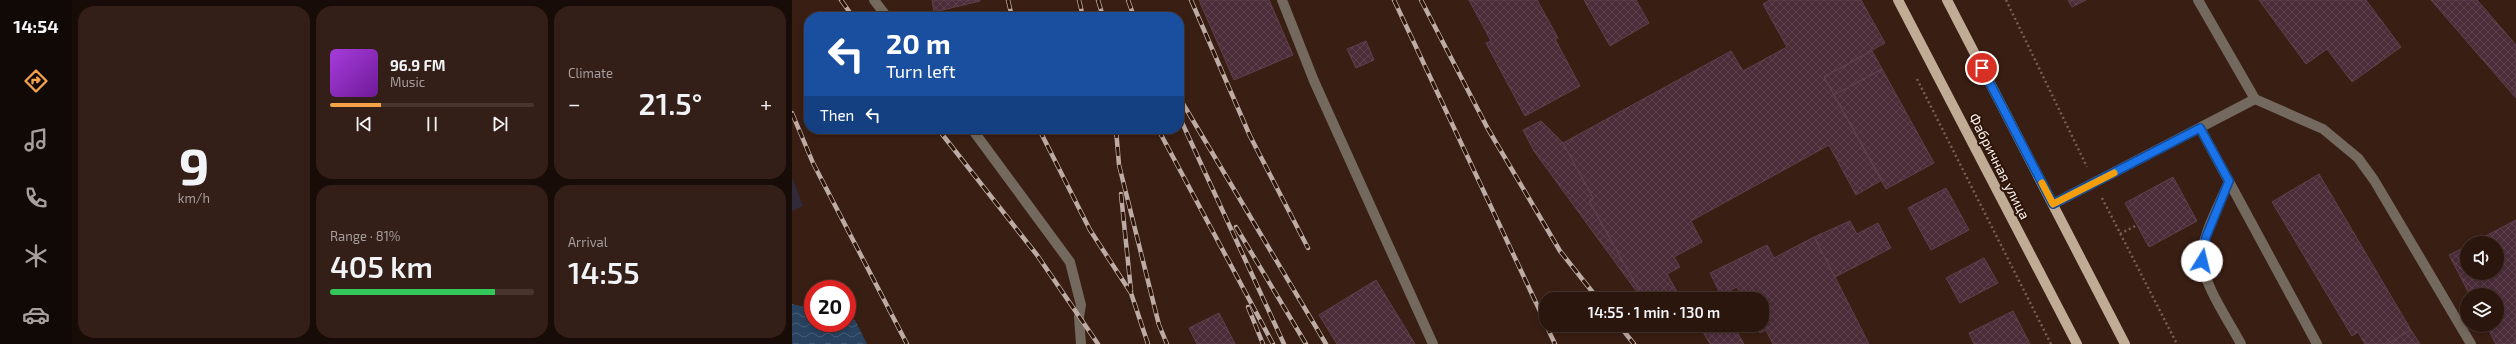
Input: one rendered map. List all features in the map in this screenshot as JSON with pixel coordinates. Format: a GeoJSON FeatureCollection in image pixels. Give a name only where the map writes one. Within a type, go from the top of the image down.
{"type":"FeatureCollection","features":[{"type":"Feature","properties":{"kind":"main road","name":"Фабричная улица"},"geometry":{"type":"LineString","coordinates":[[1898,0],[2076,344]]}},
{"type":"Feature","properties":{"kind":"main road","name":"Фабричная улица"},"geometry":{"type":"LineString","coordinates":[[1947,0],[2125,344]]}},
{"type":"Feature","properties":{"kind":"street"},"geometry":{"type":"LineString","coordinates":[[874,0],[883,12]]}},
{"type":"Feature","properties":{"kind":"street"},"geometry":{"type":"LineString","coordinates":[[1282,0],[1314,81],[1433,344]]}},
{"type":"Feature","properties":{"kind":"street"},"geometry":{"type":"LineString","coordinates":[[2198,0],[2255,100],[2323,129],[2358,158],[2374,180],[2470,344]]}},
{"type":"Feature","properties":{"kind":"street"},"geometry":{"type":"LineString","coordinates":[[2053,204],[2255,100]]}},
{"type":"Feature","properties":{"kind":"street"},"geometry":{"type":"LineString","coordinates":[[2200,128],[2317,344]]}},
{"type":"Feature","properties":{"kind":"street"},"geometry":{"type":"LineString","coordinates":[[976,134],[1070,262],[1082,305],[1079,317],[1081,344]]}},
{"type":"Feature","properties":{"kind":"street"},"geometry":{"type":"LineString","coordinates":[[2229,181],[2206,237],[2202,261],[2207,279],[2241,344]]}},
{"type":"Feature","properties":{"kind":"path"},"geometry":{"type":"LineString","coordinates":[[1914,71],[2051,344]]}},
{"type":"Feature","properties":{"kind":"path"},"geometry":{"type":"LineString","coordinates":[[2120,234],[2137,225]]}},
{"type":"Feature","properties":{"kind":"shaded area"},"geometry":{"type":"Polygon","coordinates":[[[792,177],[803,206],[792,211],[792,177]]]}},
{"type":"Feature","properties":{"kind":"water"},"geometry":{"type":"Polygon","coordinates":[[[792,304],[804,307],[804,332],[856,332],[856,322],[867,344],[792,344],[792,304]]]}},
{"type":"Feature","properties":{"kind":"building"},"geometry":{"type":"Polygon","coordinates":[[[932,0],[980,0],[980,1],[934,12],[932,0]]]}},
{"type":"Feature","properties":{"kind":"building"},"geometry":{"type":"Polygon","coordinates":[[[1199,0],[1269,0],[1293,55],[1234,80],[1199,0]]]}},
{"type":"Feature","properties":{"kind":"building"},"geometry":{"type":"Polygon","coordinates":[[[1469,0],[1537,0],[1558,38],[1555,39],[1580,86],[1525,116],[1486,43],[1491,41],[1469,0]]]}},
{"type":"Feature","properties":{"kind":"building"},"geometry":{"type":"Polygon","coordinates":[[[1584,0],[1636,0],[1649,23],[1610,46],[1584,0]]]}},
{"type":"Feature","properties":{"kind":"building"},"geometry":{"type":"Polygon","coordinates":[[[1770,0],[1861,0],[1885,43],[1824,77],[1882,180],[1856,195],[1829,145],[1691,221],[1702,242],[1674,257],[1680,267],[1667,274],[1677,292],[1640,292],[1589,201],[1593,198],[1563,143],[1731,51],[1743,71],[1787,47],[1763,4],[1770,0]]]}},
{"type":"Feature","properties":{"kind":"building"},"geometry":{"type":"Polygon","coordinates":[[[2068,0],[2086,0],[2072,7],[2068,0]]]}},
{"type":"Feature","properties":{"kind":"building"},"geometry":{"type":"Polygon","coordinates":[[[2259,0],[2366,0],[2401,47],[2352,82],[2327,49],[2306,64],[2259,0]]]}},
{"type":"Feature","properties":{"kind":"building"},"geometry":{"type":"Polygon","coordinates":[[[2431,0],[2477,0],[2516,45],[2516,98],[2431,0]]]}},
{"type":"Feature","properties":{"kind":"building"},"geometry":{"type":"Polygon","coordinates":[[[1366,41],[1374,60],[1356,68],[1347,49],[1366,41]]]}},
{"type":"Feature","properties":{"kind":"building"},"geometry":{"type":"Polygon","coordinates":[[[1872,51],[1882,69],[1834,95],[1824,77],[1872,51]]]}},
{"type":"Feature","properties":{"kind":"building"},"geometry":{"type":"Polygon","coordinates":[[[1882,69],[1934,163],[1886,189],[1834,95],[1882,69]]]}},
{"type":"Feature","properties":{"kind":"building"},"geometry":{"type":"Polygon","coordinates":[[[1541,121],[1563,143],[1593,198],[1589,201],[1640,292],[1637,292],[1534,151],[1523,130],[1541,121]]]}},
{"type":"Feature","properties":{"kind":"building"},"geometry":{"type":"Polygon","coordinates":[[[2319,174],[2411,330],[2387,344],[2365,344],[2358,332],[2352,336],[2272,202],[2319,174]]]}},
{"type":"Feature","properties":{"kind":"building"},"geometry":{"type":"Polygon","coordinates":[[[2173,177],[2197,221],[2149,247],[2125,203],[2173,177]]]}},
{"type":"Feature","properties":{"kind":"building"},"geometry":{"type":"Polygon","coordinates":[[[1946,188],[1969,230],[1931,250],[1908,208],[1946,188]]]}},
{"type":"Feature","properties":{"kind":"building"},"geometry":{"type":"Polygon","coordinates":[[[2516,220],[2516,344],[2496,344],[2490,332],[2504,332],[2504,288],[2466,288],[2462,280],[2504,280],[2504,236],[2485,236],[2516,220]]]}},
{"type":"Feature","properties":{"kind":"building"},"geometry":{"type":"Polygon","coordinates":[[[1850,221],[1857,234],[1878,223],[1891,248],[1835,277],[1814,237],[1850,221]]]}},
{"type":"Feature","properties":{"kind":"building"},"geometry":{"type":"Polygon","coordinates":[[[1814,237],[1869,344],[1773,344],[1767,332],[1769,332],[1769,292],[1740,292],[1737,287],[1727,292],[1720,292],[1710,273],[1767,245],[1774,258],[1814,237]]]}},
{"type":"Feature","properties":{"kind":"building"},"geometry":{"type":"Polygon","coordinates":[[[2460,250],[2460,276],[2449,255],[2460,250]]]}},
{"type":"Feature","properties":{"kind":"building"},"geometry":{"type":"Polygon","coordinates":[[[1984,258],[1998,283],[1960,303],[1946,278],[1984,258]]]}},
{"type":"Feature","properties":{"kind":"building"},"geometry":{"type":"Polygon","coordinates":[[[1376,280],[1415,344],[1337,344],[1319,315],[1376,280]]]}},
{"type":"Feature","properties":{"kind":"building"},"geometry":{"type":"Polygon","coordinates":[[[2013,311],[2030,344],[1974,344],[1969,333],[2013,311]]]}},
{"type":"Feature","properties":{"kind":"building"},"geometry":{"type":"Polygon","coordinates":[[[1219,313],[1235,344],[1197,344],[1189,328],[1219,313]]]}},
{"type":"Feature","properties":{"kind":"building"},"geometry":{"type":"Polygon","coordinates":[[[2411,330],[2420,344],[2387,344],[2411,330]]]}},
{"type":"Feature","properties":{"kind":"building"},"geometry":{"type":"Polygon","coordinates":[[[1703,332],[1737,332],[1744,344],[1710,344],[1703,332]]]}},
{"type":"Feature","properties":{"kind":"railway"},"geometry":{"type":"LineString","coordinates":[[841,0],[849,12]]}},
{"type":"Feature","properties":{"kind":"railway"},"geometry":{"type":"LineString","coordinates":[[1008,0],[1011,12]]}},
{"type":"Feature","properties":{"kind":"railway"},"geometry":{"type":"LineString","coordinates":[[1079,0],[1082,12]]}},
{"type":"Feature","properties":{"kind":"railway"},"geometry":{"type":"LineString","coordinates":[[1098,0],[1102,12]]}},
{"type":"Feature","properties":{"kind":"railway"},"geometry":{"type":"LineString","coordinates":[[1128,0],[1132,12]]}},
{"type":"Feature","properties":{"kind":"railway"},"geometry":{"type":"LineString","coordinates":[[1191,0],[1250,136],[1308,248]]}},
{"type":"Feature","properties":{"kind":"railway"},"geometry":{"type":"LineString","coordinates":[[1394,0],[1539,309]]}},
{"type":"Feature","properties":{"kind":"railway"},"geometry":{"type":"LineString","coordinates":[[1421,0],[1488,129],[1560,251],[1592,292]]}},
{"type":"Feature","properties":{"kind":"railway"},"geometry":{"type":"LineString","coordinates":[[1184,105],[1326,344]]}},
{"type":"Feature","properties":{"kind":"railway"},"geometry":{"type":"LineString","coordinates":[[792,113],[813,163],[907,344]]}},
{"type":"Feature","properties":{"kind":"railway"},"geometry":{"type":"LineString","coordinates":[[1184,127],[1284,344]]}},
{"type":"Feature","properties":{"kind":"railway"},"geometry":{"type":"LineString","coordinates":[[942,134],[1037,255],[1098,344]]}},
{"type":"Feature","properties":{"kind":"railway"},"geometry":{"type":"LineString","coordinates":[[1042,134],[1090,230],[1131,293],[1148,344]]}},
{"type":"Feature","properties":{"kind":"railway"},"geometry":{"type":"LineString","coordinates":[[1116,134],[1119,165],[1159,325],[1167,344]]}},
{"type":"Feature","properties":{"kind":"railway"},"geometry":{"type":"LineString","coordinates":[[1161,134],[1273,344]]}},
{"type":"Feature","properties":{"kind":"railway"},"geometry":{"type":"LineString","coordinates":[[1121,194],[1131,291]]}},
{"type":"Feature","properties":{"kind":"railway"},"geometry":{"type":"LineString","coordinates":[[1236,227],[1306,344]]}},
{"type":"Feature","properties":{"kind":"railway"},"geometry":{"type":"LineString","coordinates":[[1248,307],[1263,344]]}},
{"type":"Feature","properties":{"kind":"railway"},"geometry":{"type":"LineString","coordinates":[[1549,332],[1555,344]]}},
{"type":"Feature","properties":{"kind":"railway"},"geometry":{"type":"LineString","coordinates":[[1625,332],[1634,344]]}},
{"type":"Feature","properties":{"kind":"slow traffic"},"geometry":{"type":"LineString","coordinates":[[2042,183],[2053,204],[2114,173]]}},
{"type":"Feature","properties":{"kind":"route"},"geometry":{"type":"LineString","coordinates":[[1982,68],[2053,204],[2200,128],[2229,181],[2206,237],[2202,261]]}}]}
